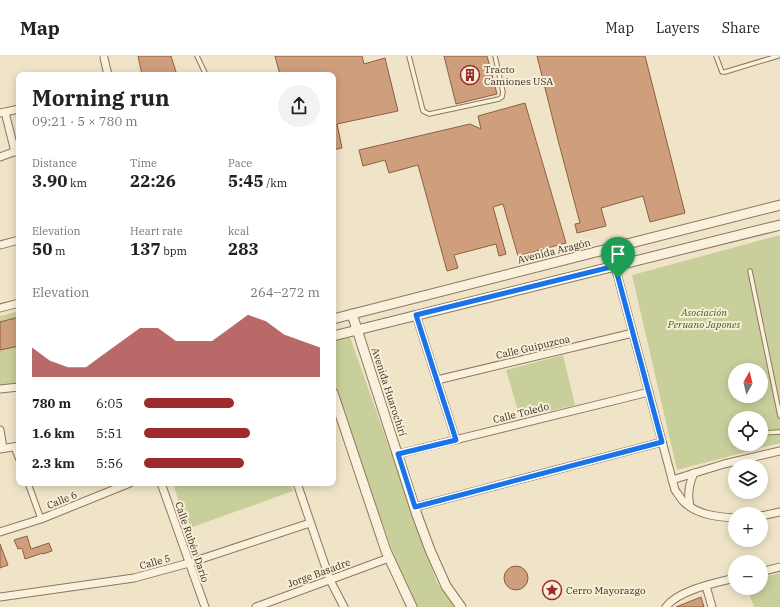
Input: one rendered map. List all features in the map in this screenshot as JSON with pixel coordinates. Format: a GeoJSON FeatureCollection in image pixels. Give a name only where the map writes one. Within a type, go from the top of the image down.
{"type":"FeatureCollection","features":[{"type":"Feature","properties":{"kind":"street"},"geometry":{"type":"LineString","coordinates":[[104,58],[107,72]]}},
{"type":"Feature","properties":{"kind":"street"},"geometry":{"type":"LineString","coordinates":[[16,110],[3,112],[16,148]]}},
{"type":"Feature","properties":{"kind":"street"},"geometry":{"type":"LineString","coordinates":[[0,157],[16,151]]}},
{"type":"Feature","properties":{"kind":"street","name":"Avenida Aragón"},"geometry":{"type":"LineString","coordinates":[[336,318],[780,205]]}},
{"type":"Feature","properties":{"kind":"street"},"geometry":{"type":"LineString","coordinates":[[336,335],[780,226]]}},
{"type":"Feature","properties":{"kind":"street"},"geometry":{"type":"LineString","coordinates":[[0,244],[16,241]]}},
{"type":"Feature","properties":{"kind":"street"},"geometry":{"type":"LineString","coordinates":[[615,266],[675,490],[684,503],[703,513],[728,517]]}},
{"type":"Feature","properties":{"kind":"street"},"geometry":{"type":"LineString","coordinates":[[0,308],[16,304]]}},
{"type":"Feature","properties":{"kind":"street","name":"Avenida Huarochirí"},"geometry":{"type":"LineString","coordinates":[[352,314],[415,507],[443,581],[461,607]]}},
{"type":"Feature","properties":{"kind":"street"},"geometry":{"type":"LineString","coordinates":[[416,315],[456,440]]}},
{"type":"Feature","properties":{"kind":"street","name":"Calle Guipuzcoa"},"geometry":{"type":"LineString","coordinates":[[436,380],[633,333]]}},
{"type":"Feature","properties":{"kind":"street"},"geometry":{"type":"LineString","coordinates":[[0,389],[16,387]]}},
{"type":"Feature","properties":{"kind":"street","name":"Calle Toledo"},"geometry":{"type":"LineString","coordinates":[[398,454],[649,392]]}},
{"type":"Feature","properties":{"kind":"street"},"geometry":{"type":"LineString","coordinates":[[336,402],[389,558],[412,607]]}},
{"type":"Feature","properties":{"kind":"street"},"geometry":{"type":"LineString","coordinates":[[0,430],[2,448],[16,446]]}},
{"type":"Feature","properties":{"kind":"street"},"geometry":{"type":"LineString","coordinates":[[415,507],[662,442]]}},
{"type":"Feature","properties":{"kind":"street"},"geometry":{"type":"LineString","coordinates":[[672,480],[724,464],[780,451]]}},
{"type":"Feature","properties":{"kind":"street"},"geometry":{"type":"LineString","coordinates":[[690,506],[688,499],[689,485],[694,473]]}},
{"type":"Feature","properties":{"kind":"street"},"geometry":{"type":"LineString","coordinates":[[29,486],[41,519]]}},
{"type":"Feature","properties":{"kind":"street","name":"Calle 6"},"geometry":{"type":"LineString","coordinates":[[0,532],[41,519],[123,486]]}},
{"type":"Feature","properties":{"kind":"street","name":"Calle Rubén Darío"},"geometry":{"type":"LineString","coordinates":[[162,486],[205,607]]}},
{"type":"Feature","properties":{"kind":"street"},"geometry":{"type":"LineString","coordinates":[[298,486],[330,580],[344,607]]}},
{"type":"Feature","properties":{"kind":"street"},"geometry":{"type":"LineString","coordinates":[[768,515],[780,512]]}},
{"type":"Feature","properties":{"kind":"street","name":"Calle 5"},"geometry":{"type":"LineString","coordinates":[[0,597],[134,578],[189,563],[310,523]]}},
{"type":"Feature","properties":{"kind":"street","name":"Jorge Basadre"},"geometry":{"type":"LineString","coordinates":[[256,607],[389,558]]}},
{"type":"Feature","properties":{"kind":"street"},"geometry":{"type":"LineString","coordinates":[[768,570],[780,567]]}},
{"type":"Feature","properties":{"kind":"street"},"geometry":{"type":"LineString","coordinates":[[666,607],[683,594],[728,580]]}},
{"type":"Feature","properties":{"kind":"street"},"geometry":{"type":"LineString","coordinates":[[706,586],[712,607]]}},
{"type":"Feature","properties":{"kind":"lane"},"geometry":{"type":"LineString","coordinates":[[197,56],[205,72]]}},
{"type":"Feature","properties":{"kind":"lane"},"geometry":{"type":"LineString","coordinates":[[409,56],[423,111],[428,114],[499,99],[502,97],[503,92],[495,56]]}},
{"type":"Feature","properties":{"kind":"lane"},"geometry":{"type":"LineString","coordinates":[[716,56],[722,72],[770,57],[778,56]]}},
{"type":"Feature","properties":{"kind":"lane"},"geometry":{"type":"LineString","coordinates":[[750,271],[780,416]]}},
{"type":"Feature","properties":{"kind":"lane"},"geometry":{"type":"LineString","coordinates":[[768,433],[780,432]]}},
{"type":"Feature","properties":{"kind":"green space","name":"Asociación Peruano Japones"},"geometry":{"type":"Polygon","coordinates":[[[780,235],[780,443],[768,446],[768,411],[728,411],[728,451],[749,451],[677,470],[632,275],[780,235]]]}},
{"type":"Feature","properties":{"kind":"green space"},"geometry":{"type":"Polygon","coordinates":[[[16,312],[16,384],[0,387],[0,316],[16,312]]]}},
{"type":"Feature","properties":{"kind":"green space"},"geometry":{"type":"Polygon","coordinates":[[[350,337],[437,583],[455,607],[416,607],[394,555],[336,391],[336,339],[350,337]]]}},
{"type":"Feature","properties":{"kind":"green space"},"geometry":{"type":"Polygon","coordinates":[[[563,355],[575,405],[520,418],[506,370],[563,355]]]}},
{"type":"Feature","properties":{"kind":"green space"},"geometry":{"type":"Polygon","coordinates":[[[174,486],[291,486],[293,491],[187,529],[174,486]]]}},
{"type":"Feature","properties":{"kind":"green space"},"geometry":{"type":"Polygon","coordinates":[[[780,573],[780,607],[754,607],[750,595],[768,595],[768,576],[780,573]]]}},
{"type":"Feature","properties":{"kind":"building"},"geometry":{"type":"Polygon","coordinates":[[[138,56],[171,56],[176,72],[141,72],[138,56]]]}},
{"type":"Feature","properties":{"kind":"building"},"geometry":{"type":"Polygon","coordinates":[[[275,56],[362,56],[364,64],[385,58],[398,111],[337,124],[342,148],[336,149],[336,72],[279,72],[275,56]]]}},
{"type":"Feature","properties":{"kind":"building","name":"Tracto Camiones USA"},"geometry":{"type":"Polygon","coordinates":[[[444,56],[487,56],[497,94],[456,104],[444,56]]]}},
{"type":"Feature","properties":{"kind":"building"},"geometry":{"type":"Polygon","coordinates":[[[537,56],[645,56],[685,213],[650,222],[643,196],[601,208],[606,226],[577,233],[575,224],[580,223],[537,56]]]}},
{"type":"Feature","properties":{"kind":"building"},"geometry":{"type":"Polygon","coordinates":[[[525,103],[566,243],[518,256],[503,204],[493,207],[506,254],[499,256],[496,244],[454,255],[458,268],[447,271],[418,165],[389,173],[385,160],[363,166],[359,150],[470,124],[481,129],[478,116],[525,103]]]}},
{"type":"Feature","properties":{"kind":"building"},"geometry":{"type":"Polygon","coordinates":[[[16,318],[16,347],[0,350],[0,322],[16,318]]]}},
{"type":"Feature","properties":{"kind":"building"},"geometry":{"type":"Polygon","coordinates":[[[27,536],[31,549],[49,543],[52,551],[25,559],[22,548],[18,549],[14,540],[27,536]]]}},
{"type":"Feature","properties":{"kind":"building"},"geometry":{"type":"Polygon","coordinates":[[[0,544],[8,565],[0,568],[0,544]]]}},
{"type":"Feature","properties":{"kind":"building"},"geometry":{"type":"Polygon","coordinates":[[[516,566],[524,570],[528,578],[524,586],[516,590],[508,586],[504,578],[508,570],[516,566]]]}},
{"type":"Feature","properties":{"kind":"building"},"geometry":{"type":"Polygon","coordinates":[[[701,597],[704,607],[676,607],[701,597]]]}},
{"type":"Feature","properties":{"kind":"place","name":"Tracto Camiones USA"},"geometry":{"type":"Point","coordinates":[470,75]}},
{"type":"Feature","properties":{"kind":"place","name":"Cerro Mayorazgo"},"geometry":{"type":"Point","coordinates":[552,590]}},
{"type":"Feature","properties":{"kind":"route"},"geometry":{"type":"LineString","coordinates":[[615,266],[618,278],[662,442],[415,507],[398,454],[456,440],[416,315],[615,266]]}}]}
